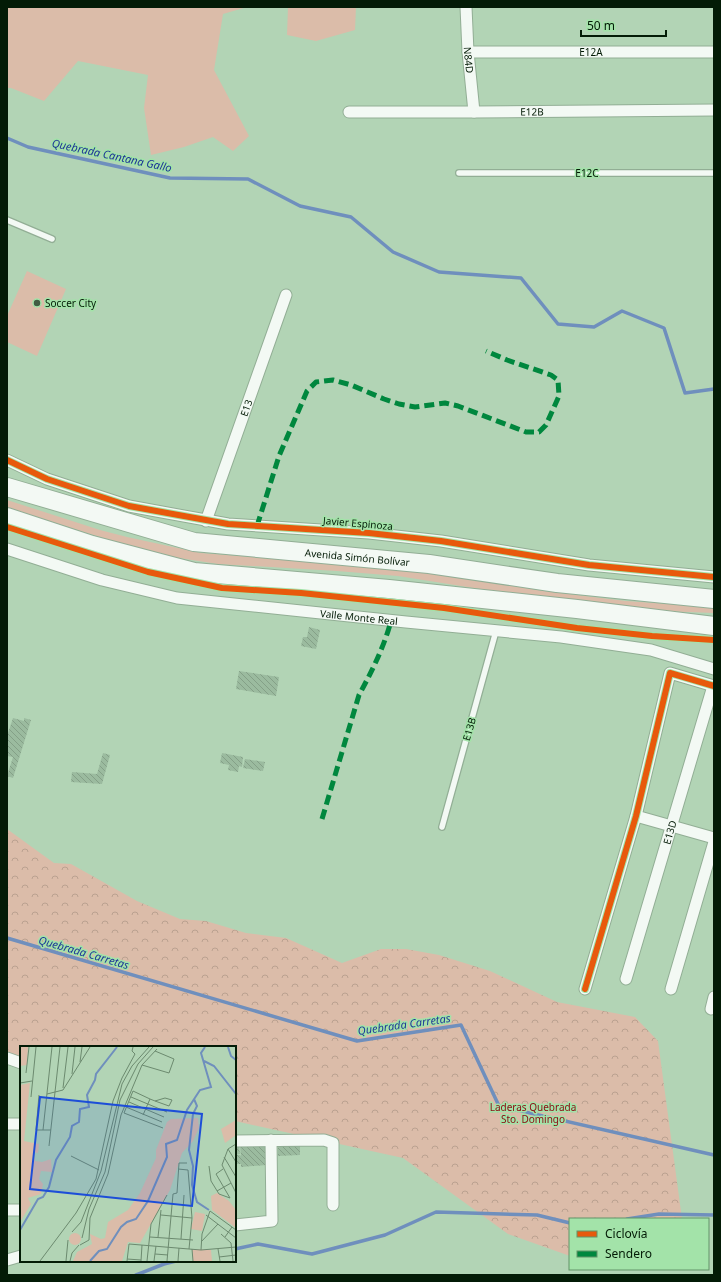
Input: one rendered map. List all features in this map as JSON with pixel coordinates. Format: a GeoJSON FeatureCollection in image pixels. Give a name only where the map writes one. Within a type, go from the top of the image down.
{"type":"FeatureCollection","features":[{"type":"Feature","properties":{"kind":"highway","name":"Avenida Simón Bolívar"},"geometry":{"type":"LineString","coordinates":[[7,487],[194,542],[429,564],[557,583],[714,599]]}},
{"type":"Feature","properties":{"kind":"highway"},"geometry":{"type":"LineString","coordinates":[[7,517],[92,545],[194,572],[576,609],[714,626]]}},
{"type":"Feature","properties":{"kind":"street","name":"N84D"},"geometry":{"type":"LineString","coordinates":[[466,7],[468,52],[474,112]]}},
{"type":"Feature","properties":{"kind":"street","name":"E12A"},"geometry":{"type":"LineString","coordinates":[[468,52],[714,52]]}},
{"type":"Feature","properties":{"kind":"street","name":"E12B"},"geometry":{"type":"LineString","coordinates":[[349,112],[714,110]]}},
{"type":"Feature","properties":{"kind":"street","name":"E13"},"geometry":{"type":"LineString","coordinates":[[206,521],[286,295]]}},
{"type":"Feature","properties":{"kind":"street","name":"Javier Espinoza"},"geometry":{"type":"LineString","coordinates":[[7,460],[47,479],[129,506],[206,521],[228,524],[369,533],[441,541],[589,565],[714,577]]}},
{"type":"Feature","properties":{"kind":"street","name":"Valle Monte Real"},"geometry":{"type":"LineString","coordinates":[[7,549],[102,580],[177,598],[561,637],[651,650],[714,668]]}},
{"type":"Feature","properties":{"kind":"street"},"geometry":{"type":"LineString","coordinates":[[585,989],[636,816],[670,673],[714,686]]}},
{"type":"Feature","properties":{"kind":"street","name":"E13D"},"geometry":{"type":"LineString","coordinates":[[626,979],[714,686]]}},
{"type":"Feature","properties":{"kind":"street"},"geometry":{"type":"LineString","coordinates":[[636,816],[714,838]]}},
{"type":"Feature","properties":{"kind":"street"},"geometry":{"type":"LineString","coordinates":[[671,989],[714,842]]}},
{"type":"Feature","properties":{"kind":"street"},"geometry":{"type":"LineString","coordinates":[[711,1009],[714,997]]}},
{"type":"Feature","properties":{"kind":"street"},"geometry":{"type":"LineString","coordinates":[[7,1058],[20,1063]]}},
{"type":"Feature","properties":{"kind":"street"},"geometry":{"type":"LineString","coordinates":[[7,1124],[20,1124]]}},
{"type":"Feature","properties":{"kind":"street"},"geometry":{"type":"LineString","coordinates":[[236,1225],[272,1221],[271,1140]]}},
{"type":"Feature","properties":{"kind":"street"},"geometry":{"type":"LineString","coordinates":[[236,1141],[324,1140],[333,1143],[332,1205]]}},
{"type":"Feature","properties":{"kind":"street"},"geometry":{"type":"LineString","coordinates":[[7,1210],[20,1210]]}},
{"type":"Feature","properties":{"kind":"street"},"geometry":{"type":"LineString","coordinates":[[7,1260],[20,1256]]}},
{"type":"Feature","properties":{"kind":"lane","name":"E12C"},"geometry":{"type":"LineString","coordinates":[[459,173],[714,173]]}},
{"type":"Feature","properties":{"kind":"lane"},"geometry":{"type":"LineString","coordinates":[[7,220],[52,239]]}},
{"type":"Feature","properties":{"kind":"lane","name":"E13B"},"geometry":{"type":"LineString","coordinates":[[442,827],[496,631]]}},
{"type":"Feature","properties":{"kind":"green space"},"geometry":{"type":"Polygon","coordinates":[[[7,7],[247,7],[223,14],[214,70],[249,136],[233,151],[213,137],[184,147],[151,155],[144,108],[148,75],[78,61],[44,101],[11,88],[7,88],[7,7]]]}},
{"type":"Feature","properties":{"kind":"green space"},"geometry":{"type":"Polygon","coordinates":[[[288,7],[356,7],[355,30],[316,41],[287,35],[288,7]]]}},
{"type":"Feature","properties":{"kind":"green space","name":"Soccer City"},"geometry":{"type":"Polygon","coordinates":[[[27,271],[66,289],[37,356],[7,342],[7,316],[27,271]]]}},
{"type":"Feature","properties":{"kind":"green space"},"geometry":{"type":"Polygon","coordinates":[[[7,500],[100,530],[201,553],[415,570],[544,591],[626,601],[714,607],[714,613],[661,611],[518,595],[398,576],[218,564],[179,558],[125,545],[11,509],[7,507],[7,500]]]}},
{"type":"Feature","properties":{"kind":"green space","name":"Laderas Quebrada Sto. Domingo"},"geometry":{"type":"Polygon","coordinates":[[[7,829],[54,863],[71,864],[137,901],[180,919],[206,921],[246,933],[286,938],[342,963],[381,949],[406,949],[439,955],[490,971],[557,1002],[635,1017],[658,1041],[682,1218],[569,1218],[569,1256],[508,1234],[403,1158],[236,1121],[236,1046],[20,1046],[20,1064],[7,1058],[7,829]]]}},
{"type":"Feature","properties":{"kind":"building"},"geometry":{"type":"Polygon","coordinates":[[[309,627],[320,630],[316,649],[301,646],[303,637],[307,637],[309,627]]]}},
{"type":"Feature","properties":{"kind":"building"},"geometry":{"type":"Polygon","coordinates":[[[239,671],[279,677],[276,696],[236,689],[239,671]]]}},
{"type":"Feature","properties":{"kind":"building"},"geometry":{"type":"Polygon","coordinates":[[[13,718],[24,721],[24,718],[31,720],[13,778],[7,776],[13,757],[7,756],[7,736],[13,718]]]}},
{"type":"Feature","properties":{"kind":"building"},"geometry":{"type":"Polygon","coordinates":[[[103,753],[110,755],[102,784],[71,782],[72,772],[97,774],[103,753]]]}},
{"type":"Feature","properties":{"kind":"building"},"geometry":{"type":"Polygon","coordinates":[[[222,753],[243,757],[242,767],[239,766],[238,772],[228,770],[229,765],[220,763],[222,753]]]}},
{"type":"Feature","properties":{"kind":"building"},"geometry":{"type":"Polygon","coordinates":[[[245,759],[265,762],[263,771],[243,768],[245,759]]]}},
{"type":"Feature","properties":{"kind":"building"},"geometry":{"type":"Polygon","coordinates":[[[236,1141],[239,1145],[240,1154],[236,1155],[236,1141]]]}},
{"type":"Feature","properties":{"kind":"building"},"geometry":{"type":"Polygon","coordinates":[[[300,1143],[300,1155],[278,1156],[278,1144],[300,1143]]]}},
{"type":"Feature","properties":{"kind":"building"},"geometry":{"type":"Polygon","coordinates":[[[265,1144],[267,1165],[241,1167],[241,1164],[236,1164],[236,1155],[241,1156],[240,1146],[265,1144]]]}},
{"type":"Feature","properties":{"kind":"waterway","name":"Quebrada Cantana Gallo"},"geometry":{"type":"LineString","coordinates":[[7,138],[28,147],[170,178],[248,179],[300,206],[351,217],[393,252],[439,272],[521,278],[558,324],[594,327],[622,311],[664,328],[685,393],[714,389]]}},
{"type":"Feature","properties":{"kind":"waterway","name":"Quebrada Carretas"},"geometry":{"type":"LineString","coordinates":[[7,938],[357,1041],[461,1025],[499,1106],[714,1155]]}},
{"type":"Feature","properties":{"kind":"waterway"},"geometry":{"type":"LineString","coordinates":[[236,1249],[258,1244],[312,1254],[385,1235],[436,1212],[537,1215],[569,1223]]}},
{"type":"Feature","properties":{"kind":"waterway"},"geometry":{"type":"LineString","coordinates":[[633,1218],[659,1214],[714,1215]]}},
{"type":"Feature","properties":{"kind":"waterway"},"geometry":{"type":"LineString","coordinates":[[136,1275],[172,1262]]}},
{"type":"Feature","properties":{"kind":"marked path"},"geometry":{"type":"LineString","coordinates":[[257,526],[279,456],[307,391],[316,382],[333,380],[351,385],[399,404],[415,407],[445,403],[458,406],[526,432],[539,432],[546,425],[559,396],[558,380],[551,375],[486,351]]}},
{"type":"Feature","properties":{"kind":"marked path"},"geometry":{"type":"LineString","coordinates":[[322,819],[359,695],[377,659],[391,621]]}},
{"type":"Feature","properties":{"kind":"cycle path"},"geometry":{"type":"LineString","coordinates":[[7,460],[47,479],[129,506],[228,524],[369,533],[441,541],[589,565],[714,577]]}},
{"type":"Feature","properties":{"kind":"cycle path"},"geometry":{"type":"LineString","coordinates":[[7,527],[148,572],[222,588],[301,593],[444,608],[577,628],[652,636],[714,640]]}},
{"type":"Feature","properties":{"kind":"cycle path"},"geometry":{"type":"LineString","coordinates":[[585,989],[636,816],[670,673],[714,686]]}},
{"type":"Feature","properties":{"kind":"place","name":"Soccer City"},"geometry":{"type":"Point","coordinates":[37,303]}}]}
